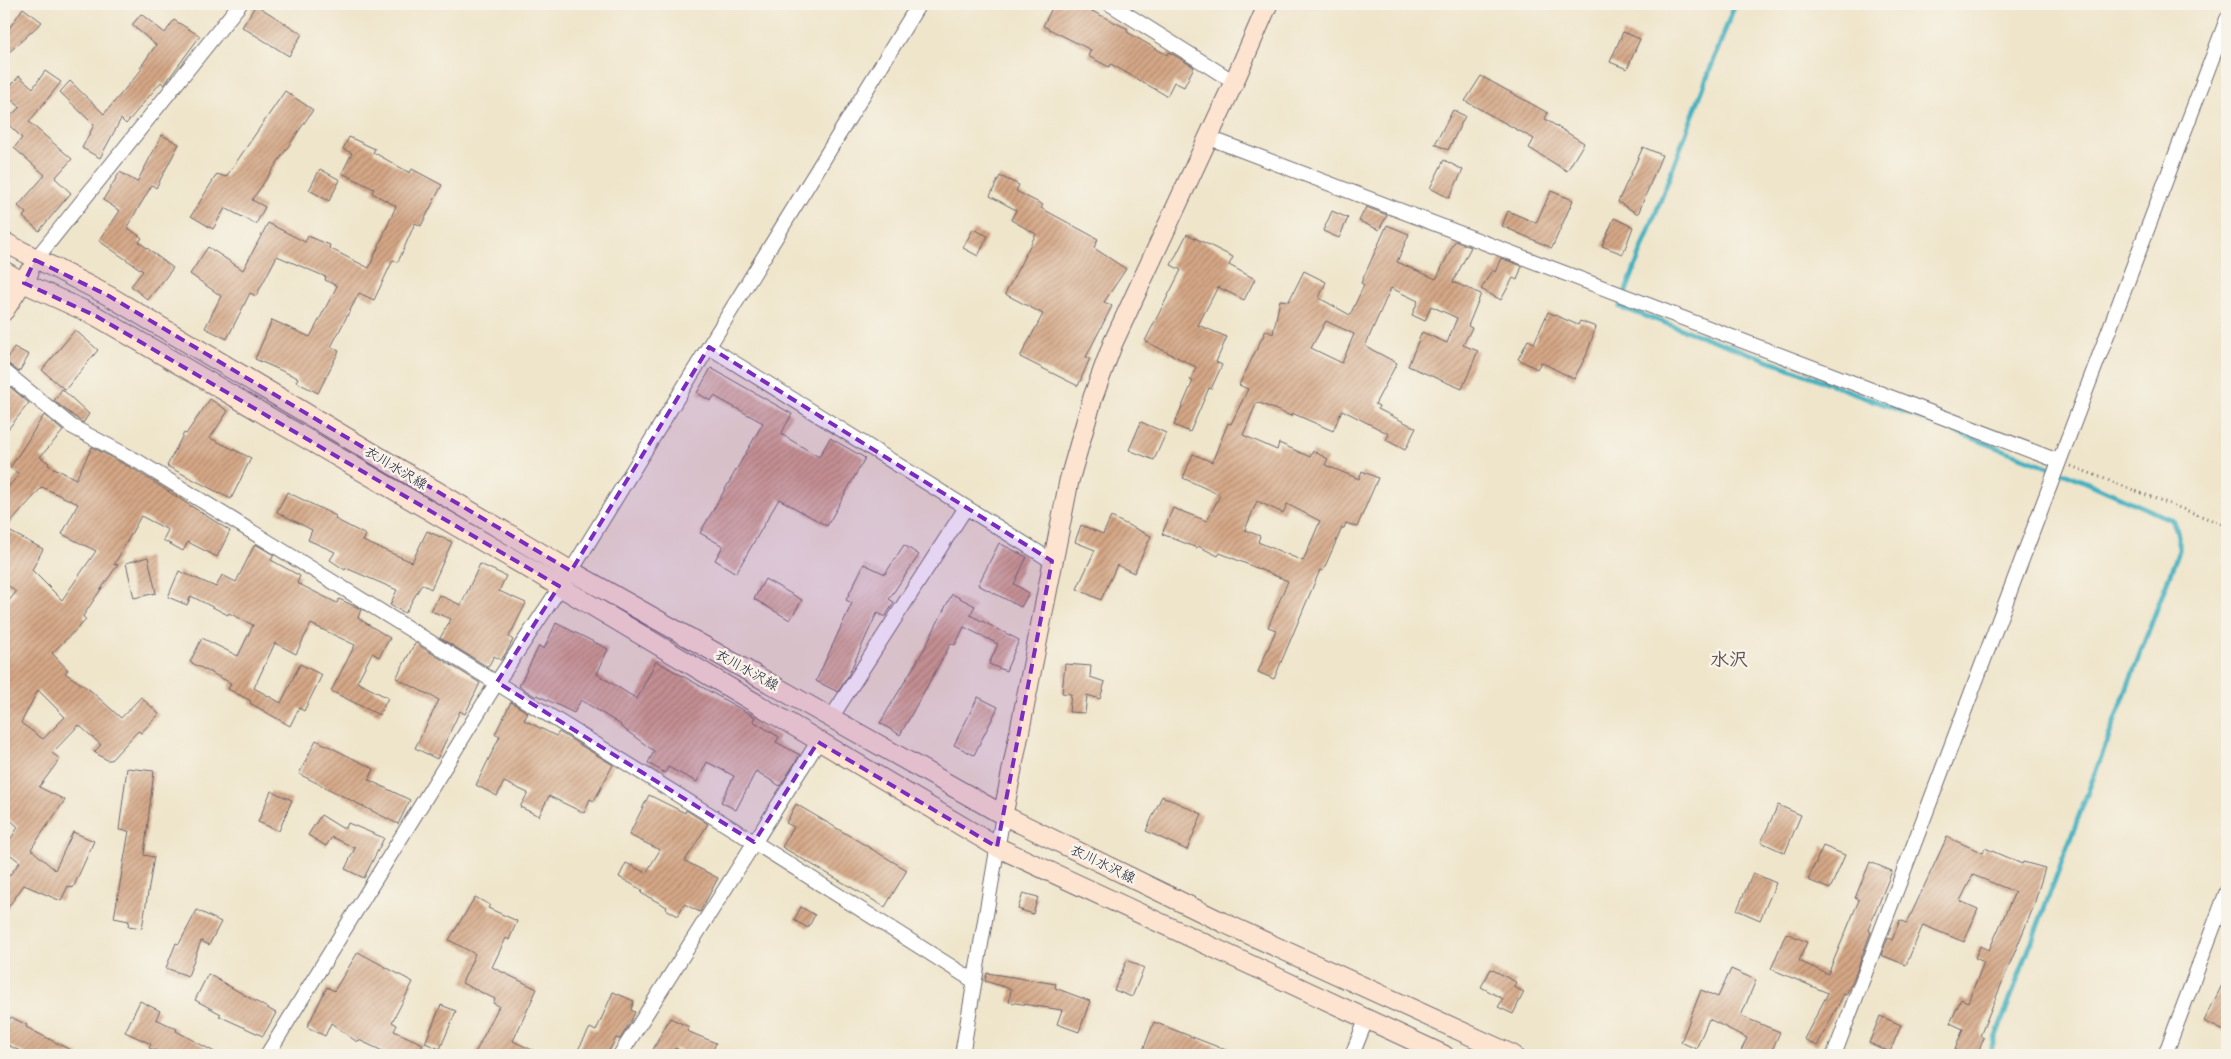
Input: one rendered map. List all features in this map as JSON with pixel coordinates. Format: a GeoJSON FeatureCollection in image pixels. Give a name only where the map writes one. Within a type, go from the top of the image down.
{"type":"FeatureCollection","features":[{"type":"Feature","properties":{"kind":"main road"},"geometry":{"type":"LineString","coordinates":[[1003,815],[1069,481],[1093,397],[1113,343],[1234,82],[1268,4]]}},
{"type":"Feature","properties":{"kind":"main road","name":"衣川水沢線"},"geometry":{"type":"LineString","coordinates":[[4,242],[35,260],[108,296],[565,579],[818,742],[997,847],[1444,1055]]}},
{"type":"Feature","properties":{"kind":"main road"},"geometry":{"type":"LineString","coordinates":[[4,311],[24,283],[35,260]]}},
{"type":"Feature","properties":{"kind":"main road","name":"衣川水沢線"},"geometry":{"type":"LineString","coordinates":[[4,271],[24,283],[96,316],[565,579],[831,718],[1003,815],[1222,922],[1513,1055]]}},
{"type":"Feature","properties":{"kind":"street"},"geometry":{"type":"LineString","coordinates":[[35,260],[240,4]]}},
{"type":"Feature","properties":{"kind":"street"},"geometry":{"type":"LineString","coordinates":[[268,1055],[497,682],[565,579],[919,4]]}},
{"type":"Feature","properties":{"kind":"street"},"geometry":{"type":"LineString","coordinates":[[1110,4],[1234,82]]}},
{"type":"Feature","properties":{"kind":"street"},"geometry":{"type":"LineString","coordinates":[[1834,1055],[2227,19]]}},
{"type":"Feature","properties":{"kind":"street"},"geometry":{"type":"LineString","coordinates":[[1207,137],[2058,461]]}},
{"type":"Feature","properties":{"kind":"street"},"geometry":{"type":"LineString","coordinates":[[708,347],[965,509],[1052,561]]}},
{"type":"Feature","properties":{"kind":"street"},"geometry":{"type":"LineString","coordinates":[[4,371],[71,426],[139,462],[497,682],[974,981]]}},
{"type":"Feature","properties":{"kind":"street"},"geometry":{"type":"LineString","coordinates":[[831,718],[965,509]]}},
{"type":"Feature","properties":{"kind":"street"},"geometry":{"type":"LineString","coordinates":[[620,1055],[818,742]]}},
{"type":"Feature","properties":{"kind":"street"},"geometry":{"type":"LineString","coordinates":[[962,1055],[1003,815]]}},
{"type":"Feature","properties":{"kind":"street"},"geometry":{"type":"LineString","coordinates":[[2165,1055],[2227,891]]}},
{"type":"Feature","properties":{"kind":"street"},"geometry":{"type":"LineString","coordinates":[[1352,1055],[1366,1020]]}},
{"type":"Feature","properties":{"kind":"path"},"geometry":{"type":"LineString","coordinates":[[2058,461],[2227,526]]}},
{"type":"Feature","properties":{"kind":"highlighted area"},"geometry":{"type":"Polygon","coordinates":[[[35,260],[109,296],[571,571],[709,347],[1052,561],[997,847],[818,742],[754,842],[497,682],[559,586],[96,316],[24,283],[35,260]]]}},
{"type":"Feature","properties":{"kind":"building"},"geometry":{"type":"Polygon","coordinates":[[[1054,4],[1091,4],[1088,9],[1128,29],[1127,32],[1167,55],[1169,52],[1194,67],[1184,87],[1174,82],[1167,96],[1111,64],[1109,67],[1088,56],[1091,50],[1043,26],[1054,4]]]}},
{"type":"Feature","properties":{"kind":"building"},"geometry":{"type":"Polygon","coordinates":[[[256,5],[302,34],[289,56],[242,27],[256,5]]]}},
{"type":"Feature","properties":{"kind":"building"},"geometry":{"type":"Polygon","coordinates":[[[23,8],[42,22],[4,57],[4,36],[23,8]]]}},
{"type":"Feature","properties":{"kind":"building"},"geometry":{"type":"Polygon","coordinates":[[[141,14],[165,33],[174,20],[200,36],[164,85],[161,82],[126,124],[121,119],[100,158],[82,148],[94,125],[60,92],[70,81],[104,114],[142,69],[140,68],[156,45],[132,25],[141,14]]]}},
{"type":"Feature","properties":{"kind":"building"},"geometry":{"type":"Polygon","coordinates":[[[1623,32],[1640,39],[1627,69],[1610,62],[1623,32]]]}},
{"type":"Feature","properties":{"kind":"building"},"geometry":{"type":"Polygon","coordinates":[[[45,71],[61,82],[29,122],[72,159],[55,178],[71,193],[39,231],[23,217],[26,213],[18,206],[45,175],[14,148],[22,138],[5,121],[20,107],[4,94],[19,76],[33,88],[45,71]]]}},
{"type":"Feature","properties":{"kind":"building"},"geometry":{"type":"Polygon","coordinates":[[[1481,76],[1548,113],[1545,119],[1584,143],[1567,171],[1529,148],[1534,139],[1465,101],[1481,76]]]}},
{"type":"Feature","properties":{"kind":"building"},"geometry":{"type":"Polygon","coordinates":[[[285,91],[313,110],[252,200],[265,207],[256,224],[225,208],[213,229],[191,216],[217,174],[226,177],[285,91]]]}},
{"type":"Feature","properties":{"kind":"building"},"geometry":{"type":"Polygon","coordinates":[[[1453,110],[1465,116],[1448,150],[1435,144],[1453,110]]]}},
{"type":"Feature","properties":{"kind":"building"},"geometry":{"type":"Polygon","coordinates":[[[162,135],[179,144],[156,188],[152,185],[127,227],[142,238],[139,242],[173,268],[148,300],[131,286],[143,271],[99,241],[120,211],[103,200],[120,172],[137,182],[162,135]]]}},
{"type":"Feature","properties":{"kind":"building"},"geometry":{"type":"Polygon","coordinates":[[[349,137],[375,149],[373,152],[410,173],[412,169],[442,185],[421,226],[415,223],[398,262],[393,260],[374,300],[359,293],[331,347],[339,351],[318,393],[296,382],[298,378],[255,359],[272,320],[310,337],[337,286],[325,280],[326,277],[277,256],[256,296],[250,293],[227,339],[205,328],[221,296],[190,274],[208,247],[243,270],[268,223],[305,242],[308,236],[330,245],[329,248],[369,268],[396,206],[372,193],[374,189],[342,173],[352,153],[343,149],[349,137]]]}},
{"type":"Feature","properties":{"kind":"building"},"geometry":{"type":"Polygon","coordinates":[[[1643,147],[1662,155],[1638,214],[1618,202],[1643,147]]]}},
{"type":"Feature","properties":{"kind":"building"},"geometry":{"type":"Polygon","coordinates":[[[1444,160],[1463,170],[1449,198],[1430,188],[1444,160]]]}},
{"type":"Feature","properties":{"kind":"building"},"geometry":{"type":"Polygon","coordinates":[[[320,169],[340,180],[329,201],[309,190],[320,169]]]}},
{"type":"Feature","properties":{"kind":"building"},"geometry":{"type":"Polygon","coordinates":[[[1000,176],[1019,185],[1016,191],[1043,205],[1041,208],[1098,239],[1094,248],[1126,269],[1104,302],[1112,306],[1086,357],[1090,358],[1078,386],[1020,357],[1043,314],[1005,294],[1036,234],[1011,220],[1016,210],[990,196],[1000,176]]]}},
{"type":"Feature","properties":{"kind":"building"},"geometry":{"type":"Polygon","coordinates":[[[1551,191],[1573,200],[1552,248],[1502,226],[1508,211],[1536,223],[1551,191]]]}},
{"type":"Feature","properties":{"kind":"building"},"geometry":{"type":"Polygon","coordinates":[[[1366,207],[1387,215],[1379,230],[1359,221],[1366,207]]]}},
{"type":"Feature","properties":{"kind":"building"},"geometry":{"type":"Polygon","coordinates":[[[1332,211],[1348,218],[1339,238],[1323,231],[1332,211]]]}},
{"type":"Feature","properties":{"kind":"building"},"geometry":{"type":"Polygon","coordinates":[[[1614,218],[1633,227],[1623,254],[1602,246],[1614,218]]]}},
{"type":"Feature","properties":{"kind":"building"},"geometry":{"type":"Polygon","coordinates":[[[1387,225],[1409,234],[1397,262],[1436,279],[1455,241],[1471,247],[1453,282],[1481,294],[1468,326],[1472,328],[1463,345],[1478,351],[1462,389],[1408,366],[1422,332],[1447,343],[1457,318],[1431,306],[1425,321],[1412,315],[1418,301],[1391,288],[1365,346],[1397,363],[1375,404],[1379,406],[1378,409],[1416,428],[1405,450],[1386,440],[1389,434],[1342,410],[1333,431],[1292,413],[1291,416],[1257,402],[1243,435],[1277,450],[1279,443],[1310,457],[1313,451],[1328,459],[1325,465],[1359,479],[1362,471],[1378,478],[1357,527],[1346,523],[1323,571],[1320,570],[1274,679],[1258,672],[1276,630],[1268,627],[1288,581],[1220,553],[1218,556],[1198,546],[1197,548],[1162,534],[1173,508],[1207,521],[1220,495],[1183,478],[1193,454],[1212,462],[1228,423],[1231,424],[1248,389],[1239,385],[1266,330],[1273,334],[1280,300],[1289,301],[1304,271],[1326,282],[1319,298],[1350,315],[1364,285],[1361,283],[1387,225]],[[1326,321],[1311,348],[1342,363],[1354,334],[1326,321]],[[1257,501],[1245,530],[1260,536],[1258,542],[1303,561],[1320,521],[1287,504],[1283,513],[1257,501]]]}},
{"type":"Feature","properties":{"kind":"building"},"geometry":{"type":"Polygon","coordinates":[[[973,229],[988,236],[978,256],[963,248],[973,229]]]}},
{"type":"Feature","properties":{"kind":"building"},"geometry":{"type":"Polygon","coordinates":[[[1187,234],[1233,257],[1229,265],[1255,279],[1244,300],[1218,287],[1198,325],[1227,337],[1216,362],[1222,365],[1211,389],[1209,388],[1190,432],[1174,425],[1193,381],[1190,380],[1196,367],[1145,341],[1181,270],[1171,265],[1187,234]]]}},
{"type":"Feature","properties":{"kind":"building"},"geometry":{"type":"Polygon","coordinates":[[[1501,258],[1522,266],[1517,280],[1513,278],[1501,300],[1481,289],[1492,270],[1495,272],[1501,258]]]}},
{"type":"Feature","properties":{"kind":"building"},"geometry":{"type":"Polygon","coordinates":[[[1548,312],[1578,325],[1580,321],[1596,327],[1586,356],[1574,379],[1541,362],[1537,369],[1518,359],[1528,340],[1534,343],[1548,312]]]}},
{"type":"Feature","properties":{"kind":"building"},"geometry":{"type":"Polygon","coordinates":[[[75,330],[98,350],[65,390],[42,370],[75,330]]]}},
{"type":"Feature","properties":{"kind":"building"},"geometry":{"type":"Polygon","coordinates":[[[14,347],[29,355],[19,372],[6,362],[14,347]]]}},
{"type":"Feature","properties":{"kind":"building"},"geometry":{"type":"Polygon","coordinates":[[[711,368],[792,414],[781,434],[819,457],[830,438],[865,458],[827,526],[779,499],[736,573],[715,560],[723,546],[700,533],[763,423],[714,396],[711,401],[697,393],[711,368]]]}},
{"type":"Feature","properties":{"kind":"building"},"geometry":{"type":"Polygon","coordinates":[[[4,382],[29,403],[4,434],[4,382]]]}},
{"type":"Feature","properties":{"kind":"building"},"geometry":{"type":"Polygon","coordinates":[[[62,389],[89,414],[83,423],[54,401],[62,389]]]}},
{"type":"Feature","properties":{"kind":"building"},"geometry":{"type":"Polygon","coordinates":[[[210,399],[228,411],[210,438],[251,458],[231,499],[167,466],[184,433],[186,434],[210,399]]]}},
{"type":"Feature","properties":{"kind":"building"},"geometry":{"type":"Polygon","coordinates":[[[44,415],[63,431],[40,457],[49,463],[48,465],[76,479],[92,447],[135,470],[230,531],[217,557],[188,542],[183,551],[163,540],[168,530],[141,516],[114,565],[118,564],[83,616],[86,620],[52,653],[68,670],[65,673],[90,690],[121,718],[141,697],[159,714],[141,733],[138,731],[111,760],[107,760],[94,752],[101,745],[79,725],[52,753],[60,759],[39,787],[65,800],[31,849],[55,870],[73,832],[94,841],[73,888],[68,886],[61,901],[24,885],[4,913],[4,882],[20,862],[4,850],[18,827],[4,814],[4,607],[16,592],[4,582],[4,492],[19,474],[10,468],[44,415]],[[42,487],[5,529],[43,549],[32,570],[62,600],[96,551],[62,534],[78,504],[42,487]],[[38,690],[21,723],[43,739],[65,717],[38,690]]]}},
{"type":"Feature","properties":{"kind":"building"},"geometry":{"type":"Polygon","coordinates":[[[1141,422],[1166,433],[1154,460],[1129,450],[1141,422]]]}},
{"type":"Feature","properties":{"kind":"building"},"geometry":{"type":"Polygon","coordinates":[[[287,492],[336,516],[335,519],[366,535],[363,541],[412,562],[427,531],[452,542],[431,589],[422,584],[405,613],[390,605],[397,590],[346,568],[345,570],[330,560],[335,552],[308,540],[312,530],[277,512],[287,492]]]}},
{"type":"Feature","properties":{"kind":"building"},"geometry":{"type":"Polygon","coordinates":[[[1111,517],[1151,536],[1134,573],[1117,565],[1101,600],[1077,589],[1095,550],[1075,542],[1081,525],[1103,534],[1111,517]]]}},
{"type":"Feature","properties":{"kind":"building"},"geometry":{"type":"Polygon","coordinates":[[[999,543],[1027,557],[1014,584],[1029,593],[1021,607],[978,585],[999,543]]]}},
{"type":"Feature","properties":{"kind":"building"},"geometry":{"type":"Polygon","coordinates":[[[255,544],[274,555],[271,560],[300,576],[297,583],[337,603],[339,599],[361,609],[358,618],[390,638],[379,657],[372,653],[357,682],[388,698],[379,715],[331,691],[355,645],[311,624],[296,654],[275,643],[254,688],[281,703],[300,664],[322,675],[304,711],[299,708],[290,726],[228,689],[231,683],[190,662],[202,638],[238,656],[253,625],[229,613],[228,615],[191,596],[187,605],[168,597],[179,571],[216,587],[222,575],[236,582],[255,544]]]}},
{"type":"Feature","properties":{"kind":"building"},"geometry":{"type":"Polygon","coordinates":[[[904,545],[919,555],[889,599],[894,602],[885,617],[878,613],[876,615],[848,676],[838,692],[816,681],[852,603],[846,600],[864,564],[885,574],[904,545]]]}},
{"type":"Feature","properties":{"kind":"building"},"geometry":{"type":"Polygon","coordinates":[[[148,557],[156,593],[134,598],[126,563],[148,557]]]}},
{"type":"Feature","properties":{"kind":"building"},"geometry":{"type":"Polygon","coordinates":[[[480,564],[506,576],[499,591],[526,603],[509,637],[513,640],[507,651],[501,660],[494,656],[488,667],[440,638],[451,619],[431,611],[439,595],[461,605],[480,564]]]}},
{"type":"Feature","properties":{"kind":"building"},"geometry":{"type":"Polygon","coordinates":[[[765,579],[802,600],[790,620],[754,599],[765,579]]]}},
{"type":"Feature","properties":{"kind":"building"},"geometry":{"type":"Polygon","coordinates":[[[952,594],[975,606],[970,615],[1019,640],[1006,671],[989,664],[998,644],[964,627],[955,645],[951,643],[900,735],[880,723],[923,651],[952,594]]]}},
{"type":"Feature","properties":{"kind":"building"},"geometry":{"type":"Polygon","coordinates":[[[556,623],[608,649],[597,674],[637,699],[656,661],[755,717],[753,721],[779,737],[776,742],[800,755],[780,786],[756,771],[736,810],[721,802],[734,776],[707,762],[697,782],[668,767],[665,773],[648,763],[654,751],[621,725],[581,700],[574,713],[537,695],[536,697],[519,686],[539,646],[544,649],[556,623]]]}},
{"type":"Feature","properties":{"kind":"building"},"geometry":{"type":"Polygon","coordinates":[[[415,643],[480,683],[465,714],[460,711],[437,759],[415,748],[439,700],[396,678],[415,643]]]}},
{"type":"Feature","properties":{"kind":"building"},"geometry":{"type":"Polygon","coordinates":[[[1065,664],[1091,666],[1090,677],[1105,682],[1100,699],[1087,695],[1085,713],[1069,712],[1071,694],[1062,693],[1065,664]]]}},
{"type":"Feature","properties":{"kind":"building"},"geometry":{"type":"Polygon","coordinates":[[[978,697],[998,707],[974,755],[954,745],[978,697]]]}},
{"type":"Feature","properties":{"kind":"building"},"geometry":{"type":"Polygon","coordinates":[[[511,702],[528,713],[524,720],[556,736],[559,732],[613,765],[594,801],[590,799],[584,813],[549,796],[539,816],[520,807],[528,793],[504,782],[497,796],[476,785],[500,736],[495,734],[511,702]]]}},
{"type":"Feature","properties":{"kind":"building"},"geometry":{"type":"Polygon","coordinates":[[[316,740],[374,769],[369,780],[410,800],[398,824],[299,774],[316,740]]]}},
{"type":"Feature","properties":{"kind":"building"},"geometry":{"type":"Polygon","coordinates":[[[127,768],[154,771],[144,855],[154,857],[142,928],[128,926],[129,921],[114,918],[129,831],[119,830],[127,768]]]}},
{"type":"Feature","properties":{"kind":"building"},"geometry":{"type":"Polygon","coordinates":[[[271,791],[292,800],[279,831],[258,822],[271,791]]]}},
{"type":"Feature","properties":{"kind":"building"},"geometry":{"type":"Polygon","coordinates":[[[649,795],[685,813],[686,810],[708,824],[685,861],[718,878],[700,912],[684,904],[678,916],[666,909],[667,907],[641,893],[642,890],[619,877],[626,863],[646,873],[660,850],[629,835],[649,795]]]}},
{"type":"Feature","properties":{"kind":"building"},"geometry":{"type":"Polygon","coordinates":[[[1162,796],[1202,814],[1187,850],[1146,831],[1162,796]]]}},
{"type":"Feature","properties":{"kind":"building"},"geometry":{"type":"Polygon","coordinates":[[[796,804],[907,870],[885,907],[782,847],[794,827],[786,823],[796,804]]]}},
{"type":"Feature","properties":{"kind":"building"},"geometry":{"type":"Polygon","coordinates":[[[1778,805],[1801,815],[1785,853],[1761,842],[1778,805]]]}},
{"type":"Feature","properties":{"kind":"building"},"geometry":{"type":"Polygon","coordinates":[[[321,815],[342,828],[346,828],[348,823],[384,838],[364,878],[345,869],[355,848],[332,837],[326,846],[308,835],[321,815]]]}},
{"type":"Feature","properties":{"kind":"building"},"geometry":{"type":"Polygon","coordinates":[[[1947,837],[1983,853],[1985,848],[2022,864],[2023,862],[2045,868],[2033,908],[1980,1036],[1984,1038],[1977,1055],[1953,1055],[1963,1029],[1950,1023],[1961,999],[1968,1002],[1984,962],[1975,958],[1980,946],[1989,950],[2015,892],[1973,875],[1960,901],[1978,909],[1964,942],[1923,925],[1906,965],[1881,955],[1888,938],[1892,940],[1900,920],[1907,923],[1947,837]]]}},
{"type":"Feature","properties":{"kind":"building"},"geometry":{"type":"Polygon","coordinates":[[[1823,846],[1845,855],[1830,889],[1808,880],[1823,846]]]}},
{"type":"Feature","properties":{"kind":"building"},"geometry":{"type":"Polygon","coordinates":[[[1870,862],[1892,871],[1868,930],[1871,932],[1854,978],[1817,1046],[1804,1039],[1828,993],[1771,969],[1786,933],[1807,942],[1799,961],[1828,974],[1859,900],[1855,898],[1870,862]]]}},
{"type":"Feature","properties":{"kind":"building"},"geometry":{"type":"Polygon","coordinates":[[[1753,873],[1776,883],[1760,920],[1737,910],[1753,873]]]}},
{"type":"Feature","properties":{"kind":"building"},"geometry":{"type":"Polygon","coordinates":[[[1023,893],[1038,897],[1033,914],[1018,909],[1023,893]]]}},
{"type":"Feature","properties":{"kind":"building"},"geometry":{"type":"Polygon","coordinates":[[[475,897],[490,905],[488,908],[517,921],[509,940],[506,938],[492,967],[537,989],[513,1041],[543,1055],[474,1055],[499,1006],[493,1003],[495,999],[462,983],[475,954],[449,940],[475,897]]]}},
{"type":"Feature","properties":{"kind":"building"},"geometry":{"type":"Polygon","coordinates":[[[801,907],[815,915],[808,928],[794,920],[801,907]]]}},
{"type":"Feature","properties":{"kind":"building"},"geometry":{"type":"Polygon","coordinates":[[[197,910],[221,922],[209,945],[201,941],[188,976],[166,968],[176,943],[179,944],[197,910]]]}},
{"type":"Feature","properties":{"kind":"building"},"geometry":{"type":"Polygon","coordinates":[[[358,952],[413,982],[392,1022],[397,1025],[394,1031],[423,1044],[418,1055],[391,1055],[359,1040],[357,1042],[331,1023],[325,1036],[307,1027],[327,987],[334,991],[358,952]]]}},
{"type":"Feature","properties":{"kind":"building"},"geometry":{"type":"Polygon","coordinates":[[[1127,960],[1144,968],[1132,997],[1114,990],[1127,960]]]}},
{"type":"Feature","properties":{"kind":"building"},"geometry":{"type":"Polygon","coordinates":[[[1491,969],[1516,982],[1514,987],[1524,992],[1513,1014],[1498,1007],[1503,999],[1481,987],[1491,969]]]}},
{"type":"Feature","properties":{"kind":"building"},"geometry":{"type":"Polygon","coordinates":[[[1731,969],[1756,980],[1741,1016],[1780,1032],[1770,1055],[1739,1055],[1747,1038],[1709,1019],[1696,1049],[1681,1042],[1701,990],[1718,997],[1731,969]]]}},
{"type":"Feature","properties":{"kind":"building"},"geometry":{"type":"Polygon","coordinates":[[[987,973],[1056,984],[1055,988],[1090,1001],[1079,1032],[1057,1024],[1062,1010],[1009,1002],[1011,989],[985,981],[987,973]]]}},
{"type":"Feature","properties":{"kind":"building"},"geometry":{"type":"Polygon","coordinates":[[[208,974],[276,1013],[263,1036],[219,1016],[221,1014],[195,1000],[208,974]]]}},
{"type":"Feature","properties":{"kind":"building"},"geometry":{"type":"Polygon","coordinates":[[[2227,975],[2227,1024],[2224,1031],[2204,1021],[2227,975]]]}},
{"type":"Feature","properties":{"kind":"building"},"geometry":{"type":"Polygon","coordinates":[[[613,992],[634,1001],[631,1010],[635,1012],[631,1021],[620,1039],[616,1038],[607,1055],[575,1055],[590,1028],[596,1031],[613,992]]]}},
{"type":"Feature","properties":{"kind":"building"},"geometry":{"type":"Polygon","coordinates":[[[140,1001],[160,1011],[156,1019],[177,1029],[176,1031],[220,1055],[165,1055],[149,1048],[151,1044],[125,1032],[140,1001]]]}},
{"type":"Feature","properties":{"kind":"building"},"geometry":{"type":"Polygon","coordinates":[[[441,1005],[456,1011],[440,1049],[425,1043],[441,1005]]]}},
{"type":"Feature","properties":{"kind":"building"},"geometry":{"type":"Polygon","coordinates":[[[1880,1016],[1901,1025],[1890,1052],[1869,1043],[1880,1016]]]}},
{"type":"Feature","properties":{"kind":"building"},"geometry":{"type":"Polygon","coordinates":[[[11,1017],[27,1025],[26,1027],[80,1055],[28,1055],[4,1043],[4,1031],[11,1017]]]}},
{"type":"Feature","properties":{"kind":"building"},"geometry":{"type":"Polygon","coordinates":[[[670,1018],[689,1027],[687,1031],[716,1043],[711,1055],[692,1055],[675,1048],[671,1055],[650,1055],[670,1018]]]}},
{"type":"Feature","properties":{"kind":"building"},"geometry":{"type":"Polygon","coordinates":[[[1154,1022],[1236,1054],[1236,1055],[1141,1055],[1154,1022]]]}},
{"type":"Feature","properties":{"kind":"waterway"},"geometry":{"type":"LineString","coordinates":[[1735,4],[1620,307],[1760,357],[2072,476],[2172,520],[2179,535],[2179,550],[1989,1055]]}},
{"type":"Feature","properties":{"kind":"district","name":"水沢"},"geometry":{"type":"Point","coordinates":[1729,660]}}]}
